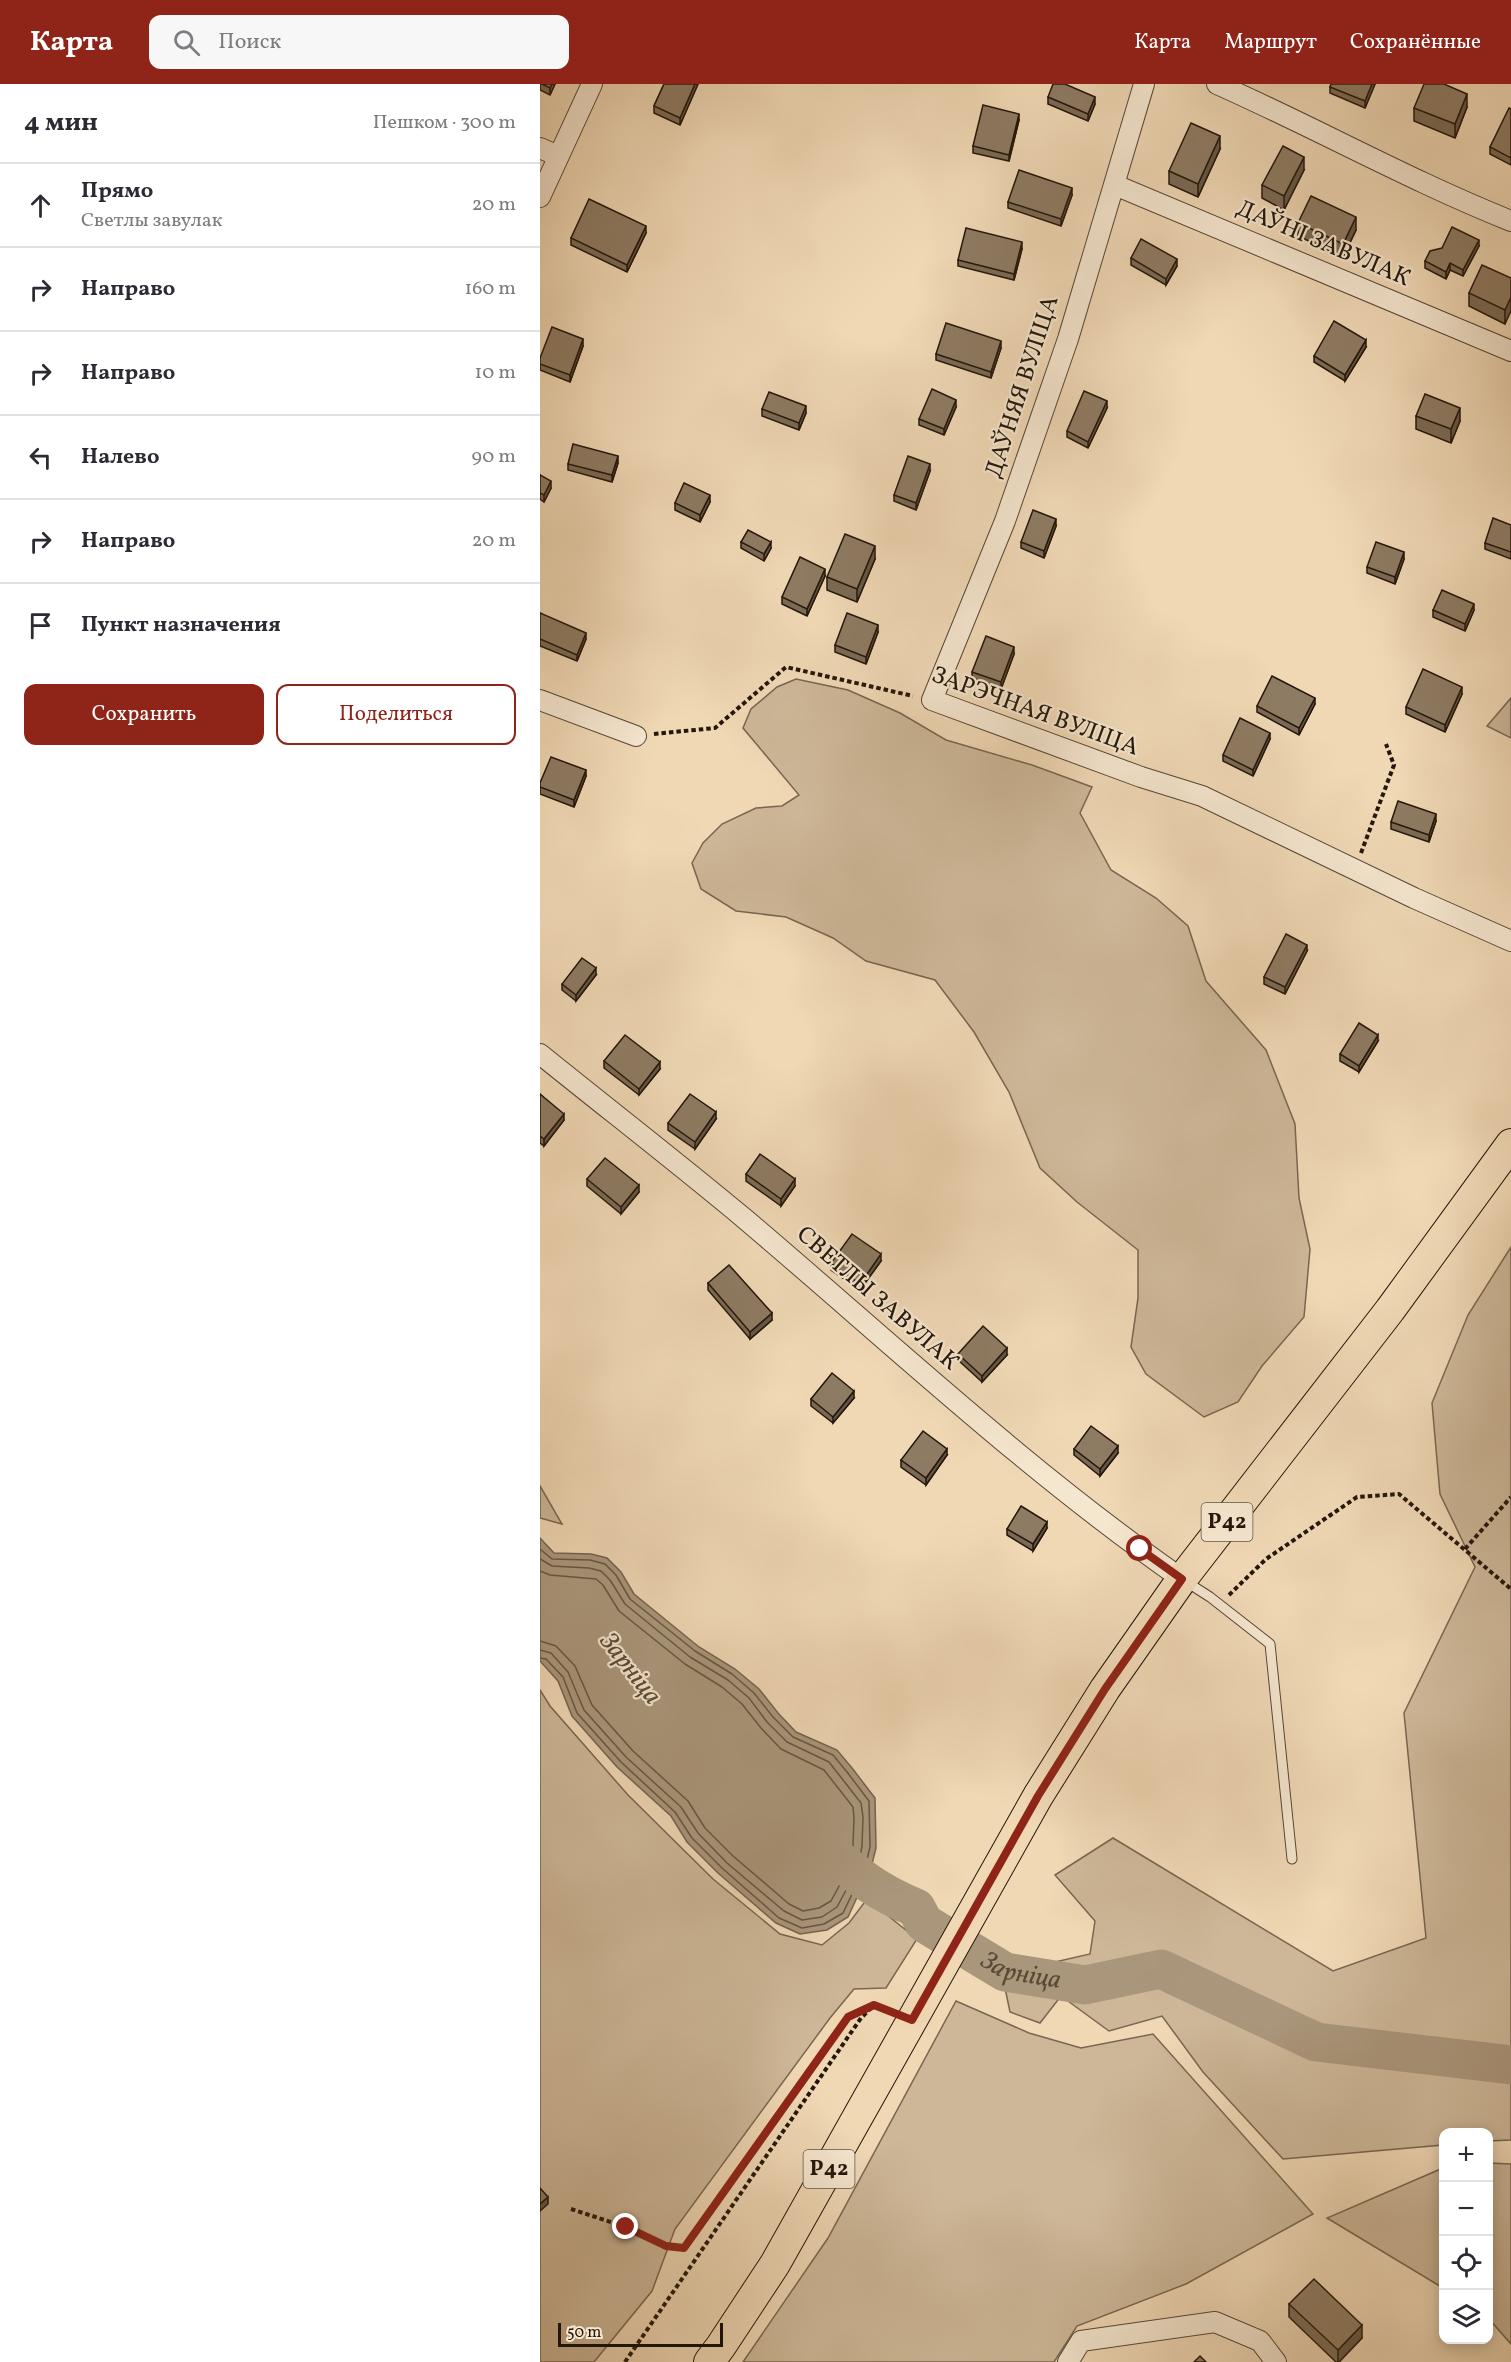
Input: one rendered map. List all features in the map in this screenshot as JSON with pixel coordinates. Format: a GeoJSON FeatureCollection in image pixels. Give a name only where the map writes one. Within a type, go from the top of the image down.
{"type":"FeatureCollection","features":[{"type":"Feature","properties":{"kind":"main road","name":"Р42"},"geometry":{"type":"LineString","coordinates":[[708,2362],[775,2264],[1038,1796],[1105,1689],[1171,1571],[1390,1310],[1511,1144]]}},
{"type":"Feature","properties":{"kind":"street"},"geometry":{"type":"LineString","coordinates":[[540,197],[549,152],[592,84]]}},
{"type":"Feature","properties":{"kind":"street","name":"ДАЎНЯЯ ВУЛІЦА"},"geometry":{"type":"LineString","coordinates":[[932,700],[1005,521],[1068,339],[1144,84]]}},
{"type":"Feature","properties":{"kind":"street"},"geometry":{"type":"LineString","coordinates":[[1217,84],[1324,133],[1472,206],[1511,221]]}},
{"type":"Feature","properties":{"kind":"street","name":"ДАЎНІ ЗАВУЛАК"},"geometry":{"type":"LineString","coordinates":[[1114,184],[1511,351]]}},
{"type":"Feature","properties":{"kind":"street"},"geometry":{"type":"LineString","coordinates":[[540,700],[636,736]]}},
{"type":"Feature","properties":{"kind":"street","name":"ЗАРЭЧНАЯ ВУЛІЦА"},"geometry":{"type":"LineString","coordinates":[[932,700],[1141,777],[1202,796],[1355,870],[1511,941]]}},
{"type":"Feature","properties":{"kind":"street","name":"СВЕТЛЫ ЗАВУЛАК"},"geometry":{"type":"LineString","coordinates":[[540,1054],[743,1218],[1034,1468],[1171,1571]]}},
{"type":"Feature","properties":{"kind":"street"},"geometry":{"type":"LineString","coordinates":[[1068,2362],[1081,2341],[1215,2322],[1260,2341],[1276,2362]]}},
{"type":"Feature","properties":{"kind":"lane"},"geometry":{"type":"LineString","coordinates":[[1171,1571],[1210,1597],[1270,1644],[1292,1859]]}},
{"type":"Feature","properties":{"kind":"path","name":"ЗАРЭЧНАЯ ВУЛІЦА"},"geometry":{"type":"LineString","coordinates":[[636,736],[715,728],[786,667],[932,700]]}},
{"type":"Feature","properties":{"kind":"path"},"geometry":{"type":"LineString","coordinates":[[1355,870],[1394,765],[1386,744]]}},
{"type":"Feature","properties":{"kind":"path"},"geometry":{"type":"LineString","coordinates":[[1210,1597],[1228,1596],[1266,1559],[1357,1497],[1399,1494],[1511,1589]]}},
{"type":"Feature","properties":{"kind":"path"},"geometry":{"type":"LineString","coordinates":[[1465,1549],[1511,1497]]}},
{"type":"Feature","properties":{"kind":"path"},"geometry":{"type":"LineString","coordinates":[[571,2209],[626,2227],[666,2246],[684,2248],[848,2017],[874,2005],[912,2020]]}},
{"type":"Feature","properties":{"kind":"path"},"geometry":{"type":"LineString","coordinates":[[625,2362],[861,2018],[874,2005]]}},
{"type":"Feature","properties":{"kind":"shaded area"},"geometry":{"type":"Polygon","coordinates":[[[796,679],[848,690],[900,713],[946,740],[1032,765],[1092,787],[1080,813],[1111,870],[1156,898],[1188,926],[1206,981],[1266,1050],[1295,1124],[1299,1198],[1310,1249],[1304,1317],[1262,1366],[1238,1402],[1204,1417],[1146,1374],[1131,1347],[1138,1298],[1138,1250],[1077,1202],[1040,1168],[1009,1092],[974,1032],[935,980],[866,961],[833,938],[786,917],[736,911],[701,889],[692,863],[703,843],[722,824],[756,808],[782,806],[799,795],[743,728],[751,709],[777,687],[796,679]]]}},
{"type":"Feature","properties":{"kind":"shaded area"},"geometry":{"type":"Polygon","coordinates":[[[1511,698],[1511,738],[1487,726],[1511,698]]]}},
{"type":"Feature","properties":{"kind":"shaded area"},"geometry":{"type":"Polygon","coordinates":[[[1511,1247],[1511,2140],[1493,2141],[1493,2128],[1439,2128],[1439,2145],[1283,2159],[1203,2072],[1162,2016],[1109,2031],[1061,1996],[1040,2023],[1010,2012],[1005,1988],[1029,1968],[1090,1954],[1095,1921],[1055,1875],[1113,1838],[1333,1971],[1426,1938],[1404,1713],[1475,1567],[1440,1494],[1432,1403],[1468,1315],[1511,1247]]]}},
{"type":"Feature","properties":{"kind":"shaded area"},"geometry":{"type":"Polygon","coordinates":[[[540,1486],[562,1524],[540,1518],[540,1486]]]}},
{"type":"Feature","properties":{"kind":"shaded area"},"geometry":{"type":"Polygon","coordinates":[[[540,1690],[550,1706],[628,1795],[713,1879],[780,1934],[822,1945],[849,1923],[867,1899],[917,1939],[886,1988],[854,1989],[830,2018],[675,2229],[652,2291],[594,2362],[540,2362],[540,1690]]]}},
{"type":"Feature","properties":{"kind":"shaded area"},"geometry":{"type":"Polygon","coordinates":[[[956,2001],[1029,2033],[1081,2048],[1153,2034],[1313,2214],[1186,2284],[1077,2326],[1054,2362],[743,2362],[828,2238],[956,2001]]]}},
{"type":"Feature","properties":{"kind":"shaded area"},"geometry":{"type":"Polygon","coordinates":[[[1493,2163],[1511,2164],[1511,2344],[1493,2324],[1493,2163]]]}},
{"type":"Feature","properties":{"kind":"shaded area"},"geometry":{"type":"Polygon","coordinates":[[[1439,2170],[1439,2286],[1327,2218],[1439,2170]]]}},
{"type":"Feature","properties":{"kind":"water"},"geometry":{"type":"Polygon","coordinates":[[[540,1538],[554,1553],[591,1554],[607,1558],[621,1572],[634,1594],[699,1647],[735,1669],[759,1689],[796,1732],[837,1750],[852,1768],[875,1798],[876,1848],[867,1884],[859,1893],[848,1917],[827,1930],[800,1934],[776,1923],[718,1873],[687,1842],[671,1816],[617,1767],[572,1716],[558,1681],[540,1661],[540,1538]]]}},
{"type":"Feature","properties":{"kind":"building"},"geometry":{"type":"Polygon","coordinates":[[[664,84],[695,84],[680,118],[654,106],[664,84]]]}},
{"type":"Feature","properties":{"kind":"building"},"geometry":{"type":"Polygon","coordinates":[[[1053,84],[1065,84],[1095,97],[1088,114],[1048,97],[1053,84]]]}},
{"type":"Feature","properties":{"kind":"building"},"geometry":{"type":"Polygon","coordinates":[[[1331,84],[1372,84],[1365,101],[1330,87],[1331,84]]]}},
{"type":"Feature","properties":{"kind":"building"},"geometry":{"type":"Polygon","coordinates":[[[1424,84],[1444,84],[1467,94],[1455,124],[1414,108],[1424,84]]]}},
{"type":"Feature","properties":{"kind":"building"},"geometry":{"type":"Polygon","coordinates":[[[983,105],[1019,114],[1009,155],[973,146],[983,105]]]}},
{"type":"Feature","properties":{"kind":"building"},"geometry":{"type":"Polygon","coordinates":[[[1509,108],[1511,109],[1511,158],[1490,147],[1509,108]]]}},
{"type":"Feature","properties":{"kind":"building"},"geometry":{"type":"Polygon","coordinates":[[[1191,123],[1220,136],[1198,184],[1169,171],[1191,123]]]}},
{"type":"Feature","properties":{"kind":"building"},"geometry":{"type":"Polygon","coordinates":[[[1283,146],[1304,157],[1284,196],[1262,185],[1283,146]]]}},
{"type":"Feature","properties":{"kind":"building"},"geometry":{"type":"Polygon","coordinates":[[[1019,170],[1072,188],[1061,219],[1008,202],[1019,170]]]}},
{"type":"Feature","properties":{"kind":"building"},"geometry":{"type":"Polygon","coordinates":[[[1311,196],[1356,217],[1343,244],[1298,223],[1311,196]]]}},
{"type":"Feature","properties":{"kind":"building"},"geometry":{"type":"Polygon","coordinates":[[[589,199],[646,226],[627,265],[571,238],[589,199]]]}},
{"type":"Feature","properties":{"kind":"building"},"geometry":{"type":"Polygon","coordinates":[[[1452,227],[1479,240],[1463,270],[1450,263],[1446,272],[1425,261],[1430,251],[1442,248],[1452,227]]]}},
{"type":"Feature","properties":{"kind":"building"},"geometry":{"type":"Polygon","coordinates":[[[966,228],[1022,242],[1014,274],[958,260],[966,228]]]}},
{"type":"Feature","properties":{"kind":"building"},"geometry":{"type":"Polygon","coordinates":[[[1141,239],[1177,259],[1166,279],[1131,258],[1141,239]]]}},
{"type":"Feature","properties":{"kind":"building"},"geometry":{"type":"Polygon","coordinates":[[[1482,265],[1511,278],[1511,297],[1505,310],[1469,293],[1482,265]]]}},
{"type":"Feature","properties":{"kind":"building"},"geometry":{"type":"Polygon","coordinates":[[[1334,321],[1366,340],[1345,375],[1314,356],[1334,321]]]}},
{"type":"Feature","properties":{"kind":"building"},"geometry":{"type":"Polygon","coordinates":[[[946,323],[1001,341],[991,372],[936,354],[946,323]]]}},
{"type":"Feature","properties":{"kind":"building"},"geometry":{"type":"Polygon","coordinates":[[[552,327],[583,339],[570,375],[540,364],[540,358],[552,327]]]}},
{"type":"Feature","properties":{"kind":"building"},"geometry":{"type":"Polygon","coordinates":[[[932,389],[956,400],[944,429],[919,419],[932,389]]]}},
{"type":"Feature","properties":{"kind":"building"},"geometry":{"type":"Polygon","coordinates":[[[1084,391],[1107,401],[1088,442],[1067,431],[1084,391]]]}},
{"type":"Feature","properties":{"kind":"building"},"geometry":{"type":"Polygon","coordinates":[[[769,392],[806,406],[799,423],[762,409],[769,392]]]}},
{"type":"Feature","properties":{"kind":"building"},"geometry":{"type":"Polygon","coordinates":[[[1425,394],[1460,408],[1451,429],[1416,416],[1425,394]]]}},
{"type":"Feature","properties":{"kind":"building"},"geometry":{"type":"Polygon","coordinates":[[[573,444],[618,456],[612,475],[568,464],[573,444]]]}},
{"type":"Feature","properties":{"kind":"building"},"geometry":{"type":"Polygon","coordinates":[[[908,456],[930,464],[916,503],[894,495],[908,456]]]}},
{"type":"Feature","properties":{"kind":"building"},"geometry":{"type":"Polygon","coordinates":[[[540,475],[551,481],[544,495],[540,493],[540,475]]]}},
{"type":"Feature","properties":{"kind":"building"},"geometry":{"type":"Polygon","coordinates":[[[684,483],[710,495],[700,515],[675,503],[684,483]]]}},
{"type":"Feature","properties":{"kind":"building"},"geometry":{"type":"Polygon","coordinates":[[[1033,510],[1056,519],[1044,551],[1021,542],[1033,510]]]}},
{"type":"Feature","properties":{"kind":"building"},"geometry":{"type":"Polygon","coordinates":[[[1493,518],[1511,525],[1511,552],[1485,543],[1493,518]]]}},
{"type":"Feature","properties":{"kind":"building"},"geometry":{"type":"Polygon","coordinates":[[[748,530],[771,542],[764,554],[741,542],[748,530]]]}},
{"type":"Feature","properties":{"kind":"building"},"geometry":{"type":"Polygon","coordinates":[[[845,534],[875,546],[857,589],[827,577],[845,534]]]}},
{"type":"Feature","properties":{"kind":"building"},"geometry":{"type":"Polygon","coordinates":[[[1376,542],[1404,552],[1395,577],[1367,567],[1376,542]]]}},
{"type":"Feature","properties":{"kind":"building"},"geometry":{"type":"Polygon","coordinates":[[[800,557],[825,569],[807,609],[782,597],[800,557]]]}},
{"type":"Feature","properties":{"kind":"building"},"geometry":{"type":"Polygon","coordinates":[[[1442,590],[1474,604],[1465,624],[1433,610],[1442,590]]]}},
{"type":"Feature","properties":{"kind":"building"},"geometry":{"type":"Polygon","coordinates":[[[540,613],[586,633],[577,655],[540,639],[540,613]]]}},
{"type":"Feature","properties":{"kind":"building"},"geometry":{"type":"Polygon","coordinates":[[[847,613],[878,625],[866,657],[835,645],[847,613]]]}},
{"type":"Feature","properties":{"kind":"building"},"geometry":{"type":"Polygon","coordinates":[[[986,636],[1014,647],[1001,682],[972,672],[986,636]]]}},
{"type":"Feature","properties":{"kind":"building"},"geometry":{"type":"Polygon","coordinates":[[[1423,669],[1462,687],[1445,725],[1406,707],[1423,669]]]}},
{"type":"Feature","properties":{"kind":"building"},"geometry":{"type":"Polygon","coordinates":[[[1272,676],[1315,698],[1299,728],[1257,706],[1272,676]]]}},
{"type":"Feature","properties":{"kind":"building"},"geometry":{"type":"Polygon","coordinates":[[[1240,718],[1270,733],[1253,770],[1223,755],[1240,718]]]}},
{"type":"Feature","properties":{"kind":"building"},"geometry":{"type":"Polygon","coordinates":[[[551,757],[586,770],[574,800],[540,787],[551,757]]]}},
{"type":"Feature","properties":{"kind":"building"},"geometry":{"type":"Polygon","coordinates":[[[1398,801],[1436,814],[1429,835],[1391,822],[1398,801]]]}},
{"type":"Feature","properties":{"kind":"building"},"geometry":{"type":"Polygon","coordinates":[[[1286,934],[1307,945],[1285,987],[1264,977],[1286,934]]]}},
{"type":"Feature","properties":{"kind":"building"},"geometry":{"type":"Polygon","coordinates":[[[582,958],[596,968],[576,995],[562,984],[582,958]]]}},
{"type":"Feature","properties":{"kind":"building"},"geometry":{"type":"Polygon","coordinates":[[[1359,1023],[1378,1035],[1359,1066],[1340,1054],[1359,1023]]]}},
{"type":"Feature","properties":{"kind":"building"},"geometry":{"type":"Polygon","coordinates":[[[625,1035],[660,1062],[639,1089],[604,1061],[625,1035]]]}},
{"type":"Feature","properties":{"kind":"building"},"geometry":{"type":"Polygon","coordinates":[[[540,1094],[564,1114],[544,1139],[540,1136],[540,1094]]]}},
{"type":"Feature","properties":{"kind":"building"},"geometry":{"type":"Polygon","coordinates":[[[690,1094],[716,1112],[695,1142],[668,1123],[690,1094]]]}},
{"type":"Feature","properties":{"kind":"building"},"geometry":{"type":"Polygon","coordinates":[[[760,1154],[795,1179],[781,1199],[746,1174],[760,1154]]]}},
{"type":"Feature","properties":{"kind":"building"},"geometry":{"type":"Polygon","coordinates":[[[605,1158],[639,1185],[621,1207],[587,1179],[605,1158]]]}},
{"type":"Feature","properties":{"kind":"building"},"geometry":{"type":"Polygon","coordinates":[[[852,1234],[881,1254],[860,1284],[831,1263],[852,1234]]]}},
{"type":"Feature","properties":{"kind":"building"},"geometry":{"type":"Polygon","coordinates":[[[729,1265],[772,1313],[750,1332],[708,1283],[729,1265]]]}},
{"type":"Feature","properties":{"kind":"building"},"geometry":{"type":"Polygon","coordinates":[[[983,1326],[1007,1348],[982,1376],[958,1354],[983,1326]]]}},
{"type":"Feature","properties":{"kind":"building"},"geometry":{"type":"Polygon","coordinates":[[[832,1373],[854,1391],[833,1417],[811,1399],[832,1373]]]}},
{"type":"Feature","properties":{"kind":"building"},"geometry":{"type":"Polygon","coordinates":[[[1091,1426],[1118,1446],[1100,1469],[1074,1449],[1091,1426]]]}},
{"type":"Feature","properties":{"kind":"building"},"geometry":{"type":"Polygon","coordinates":[[[923,1431],[947,1449],[926,1478],[901,1460],[923,1431]]]}},
{"type":"Feature","properties":{"kind":"building"},"geometry":{"type":"Polygon","coordinates":[[[1021,1506],[1047,1522],[1033,1544],[1007,1529],[1021,1506]]]}},
{"type":"Feature","properties":{"kind":"building"},"geometry":{"type":"Polygon","coordinates":[[[540,2188],[548,2197],[540,2204],[540,2188]]]}},
{"type":"Feature","properties":{"kind":"building"},"geometry":{"type":"Polygon","coordinates":[[[1314,2279],[1362,2325],[1338,2350],[1289,2304],[1314,2279]]]}},
{"type":"Feature","properties":{"kind":"building"},"geometry":{"type":"Polygon","coordinates":[[[1200,2356],[1206,2362],[1194,2362],[1200,2356]]]}},
{"type":"Feature","properties":{"kind":"waterway","name":"Зарніца"},"geometry":{"type":"LineString","coordinates":[[827,1850],[869,1883],[916,1908],[924,1923],[1005,1972],[1085,1985],[1161,1969],[1316,2042],[1511,2065]]}},
{"type":"Feature","properties":{"kind":"route"},"geometry":{"type":"LineString","coordinates":[[626,2227],[666,2246],[684,2248],[848,2017],[874,2005],[912,2020],[1038,1796],[1105,1689],[1182,1579],[1140,1549]]}}]}
